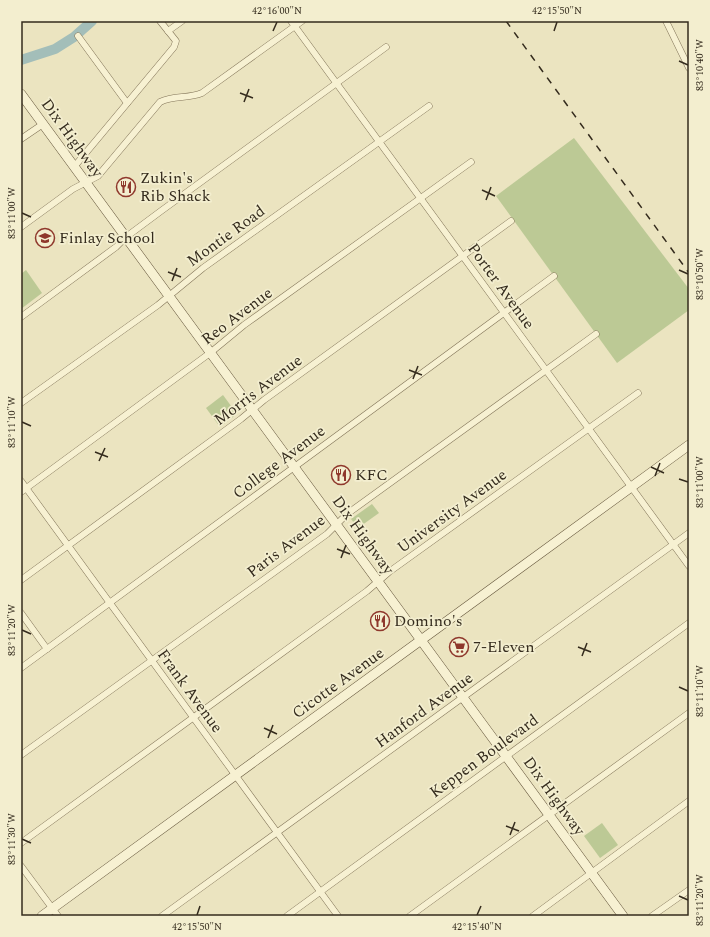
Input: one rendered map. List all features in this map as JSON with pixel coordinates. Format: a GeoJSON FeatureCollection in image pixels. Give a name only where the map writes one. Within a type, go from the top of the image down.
{"type":"FeatureCollection","features":[{"type":"Feature","properties":{"kind":"main road","name":"Dix Highway"},"geometry":{"type":"LineString","coordinates":[[21,94],[623,916]]}},
{"type":"Feature","properties":{"kind":"main road","name":"Cicotte Avenue"},"geometry":{"type":"LineString","coordinates":[[42,916],[55,913],[236,775],[689,445]]}},
{"type":"Feature","properties":{"kind":"street"},"geometry":{"type":"LineString","coordinates":[[74,168],[176,43],[160,21]]}},
{"type":"Feature","properties":{"kind":"street"},"geometry":{"type":"LineString","coordinates":[[168,32],[182,21]]}},
{"type":"Feature","properties":{"kind":"street"},"geometry":{"type":"LineString","coordinates":[[21,227],[85,182],[98,176],[160,102],[173,97],[192,96],[202,93],[293,23],[302,21]]}},
{"type":"Feature","properties":{"kind":"street"},"geometry":{"type":"LineString","coordinates":[[666,21],[689,68]]}},
{"type":"Feature","properties":{"kind":"street","name":"Porter Avenue"},"geometry":{"type":"LineString","coordinates":[[293,23],[689,566]]}},
{"type":"Feature","properties":{"kind":"street"},"geometry":{"type":"LineString","coordinates":[[78,36],[127,103]]}},
{"type":"Feature","properties":{"kind":"street"},"geometry":{"type":"LineString","coordinates":[[21,317],[116,247],[126,237],[386,47]]}},
{"type":"Feature","properties":{"kind":"street","name":"Montie Road"},"geometry":{"type":"LineString","coordinates":[[21,403],[168,296],[203,268],[429,106]]}},
{"type":"Feature","properties":{"kind":"street"},"geometry":{"type":"LineString","coordinates":[[21,139],[43,124]]}},
{"type":"Feature","properties":{"kind":"street","name":"Reo Avenue"},"geometry":{"type":"LineString","coordinates":[[24,490],[210,353],[244,325],[471,162]]}},
{"type":"Feature","properties":{"kind":"street","name":"Morris Avenue"},"geometry":{"type":"LineString","coordinates":[[21,580],[510,222]]}},
{"type":"Feature","properties":{"kind":"street","name":"College Avenue"},"geometry":{"type":"LineString","coordinates":[[21,668],[554,276]]}},
{"type":"Feature","properties":{"kind":"street","name":"Paris Avenue"},"geometry":{"type":"LineString","coordinates":[[21,755],[326,535],[347,514],[596,334]]}},
{"type":"Feature","properties":{"kind":"street","name":"University Avenue"},"geometry":{"type":"LineString","coordinates":[[21,843],[194,718],[378,581],[638,393]]}},
{"type":"Feature","properties":{"kind":"street","name":"Frank Avenue"},"geometry":{"type":"LineString","coordinates":[[21,481],[24,490],[68,546],[338,916]]}},
{"type":"Feature","properties":{"kind":"street","name":"Hanford Avenue"},"geometry":{"type":"LineString","coordinates":[[162,916],[689,533]]}},
{"type":"Feature","properties":{"kind":"street"},"geometry":{"type":"LineString","coordinates":[[21,613],[48,649]]}},
{"type":"Feature","properties":{"kind":"street","name":"Keppen Boulevard"},"geometry":{"type":"LineString","coordinates":[[287,916],[689,623]]}},
{"type":"Feature","properties":{"kind":"street"},"geometry":{"type":"LineString","coordinates":[[410,916],[689,713]]}},
{"type":"Feature","properties":{"kind":"street"},"geometry":{"type":"LineString","coordinates":[[533,916],[689,801]]}},
{"type":"Feature","properties":{"kind":"street"},"geometry":{"type":"LineString","coordinates":[[21,866],[55,913]]}},
{"type":"Feature","properties":{"kind":"street"},"geometry":{"type":"LineString","coordinates":[[652,916],[689,890]]}},
{"type":"Feature","properties":{"kind":"green space"},"geometry":{"type":"Polygon","coordinates":[[[574,138],[689,289],[689,310],[617,363],[496,196],[574,138]]]}},
{"type":"Feature","properties":{"kind":"green space"},"geometry":{"type":"Polygon","coordinates":[[[26,270],[42,293],[21,309],[21,274],[26,270]]]}},
{"type":"Feature","properties":{"kind":"green space"},"geometry":{"type":"Polygon","coordinates":[[[223,395],[237,414],[220,427],[206,408],[223,395]]]}},
{"type":"Feature","properties":{"kind":"green space"},"geometry":{"type":"Polygon","coordinates":[[[372,504],[379,513],[358,528],[351,519],[372,504]]]}},
{"type":"Feature","properties":{"kind":"green space"},"geometry":{"type":"Polygon","coordinates":[[[602,823],[618,845],[600,858],[584,836],[602,823]]]}},
{"type":"Feature","properties":{"kind":"waterway"},"geometry":{"type":"LineString","coordinates":[[21,60],[55,49],[74,37],[92,21]]}},
{"type":"Feature","properties":{"kind":"railway"},"geometry":{"type":"LineString","coordinates":[[506,21],[689,273]]}},
{"type":"Feature","properties":{"kind":"place","name":"Zukin's Rib Shack"},"geometry":{"type":"Point","coordinates":[126,187]}},
{"type":"Feature","properties":{"kind":"place","name":"Finlay School"},"geometry":{"type":"Point","coordinates":[45,238]}},
{"type":"Feature","properties":{"kind":"place","name":"KFC"},"geometry":{"type":"Point","coordinates":[341,475]}},
{"type":"Feature","properties":{"kind":"place","name":"Domino's"},"geometry":{"type":"Point","coordinates":[380,621]}},
{"type":"Feature","properties":{"kind":"place","name":"7-Eleven"},"geometry":{"type":"Point","coordinates":[459,647]}}]}
